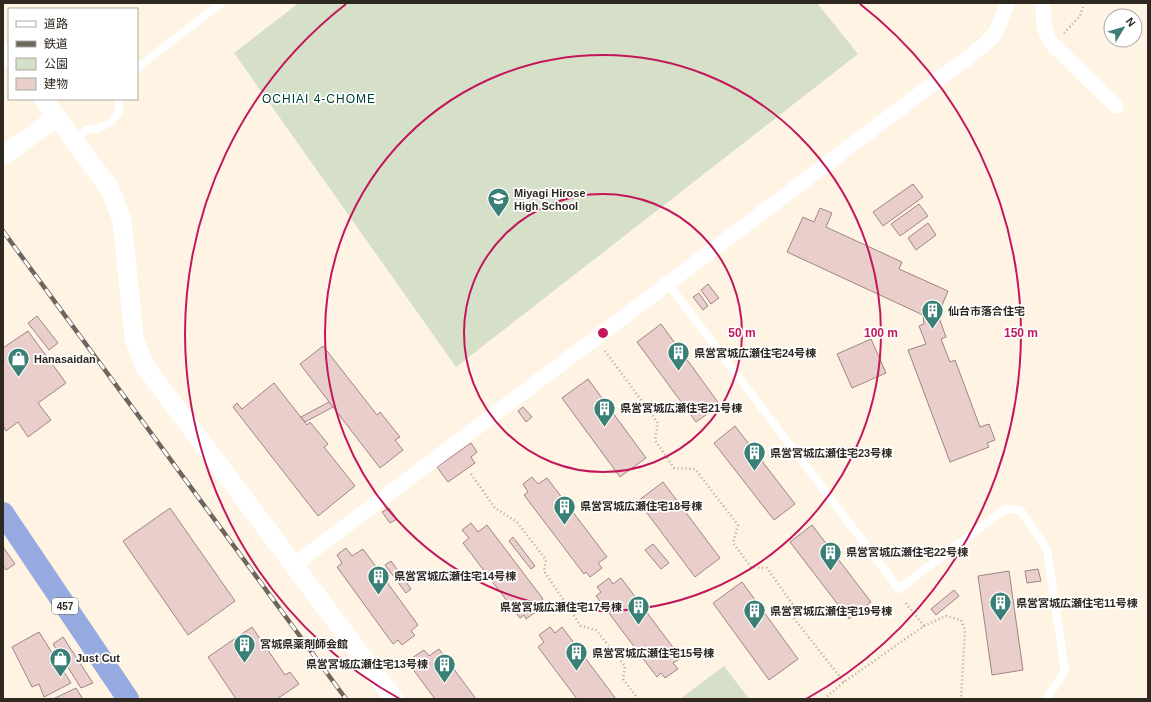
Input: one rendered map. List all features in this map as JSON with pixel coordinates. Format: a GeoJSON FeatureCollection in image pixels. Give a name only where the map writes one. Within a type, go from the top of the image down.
{"type":"FeatureCollection","features":[{"type":"Feature","properties":{"kind":"highway","name":"457"},"geometry":{"type":"LineString","coordinates":[[3,513],[128,699]]}},
{"type":"Feature","properties":{"kind":"street"},"geometry":{"type":"LineString","coordinates":[[294,565],[668,285],[978,50],[996,33],[1007,3]]}},
{"type":"Feature","properties":{"kind":"street"},"geometry":{"type":"LineString","coordinates":[[1043,3],[1042,20],[1047,36],[1053,45],[1116,106]]}},
{"type":"Feature","properties":{"kind":"street"},"geometry":{"type":"LineString","coordinates":[[3,156],[51,105],[74,140],[110,189],[122,220],[134,338],[144,365],[394,699]]}},
{"type":"Feature","properties":{"kind":"lane"},"geometry":{"type":"LineString","coordinates":[[138,67],[221,3]]}},
{"type":"Feature","properties":{"kind":"lane"},"geometry":{"type":"LineString","coordinates":[[74,140],[87,130],[99,128],[111,122],[119,111],[119,100]]}},
{"type":"Feature","properties":{"kind":"lane"},"geometry":{"type":"LineString","coordinates":[[668,285],[899,589],[1005,509],[1020,510],[1047,549],[1065,671],[1046,699]]}},
{"type":"Feature","properties":{"kind":"path"},"geometry":{"type":"LineString","coordinates":[[1053,45],[1080,16],[1084,3]]}},
{"type":"Feature","properties":{"kind":"path"},"geometry":{"type":"LineString","coordinates":[[596,339],[658,423],[655,440],[674,468],[694,469],[738,525],[734,543],[752,567],[767,568],[793,605],[792,616],[844,682]]}},
{"type":"Feature","properties":{"kind":"path"},"geometry":{"type":"LineString","coordinates":[[471,474],[495,508],[517,522],[546,560],[544,571],[581,626],[596,630],[624,666],[623,680],[638,699]]}},
{"type":"Feature","properties":{"kind":"path"},"geometry":{"type":"LineString","coordinates":[[899,589],[899,596],[924,626]]}},
{"type":"Feature","properties":{"kind":"path"},"geometry":{"type":"LineString","coordinates":[[824,699],[844,682],[924,626],[946,616],[961,620],[965,630],[962,699]]}},
{"type":"Feature","properties":{"kind":"green space","name":"Miyagi Hirose High School"},"geometry":{"type":"Polygon","coordinates":[[[299,3],[817,3],[858,54],[456,367],[234,53],[299,3]]]}},
{"type":"Feature","properties":{"kind":"green space"},"geometry":{"type":"Polygon","coordinates":[[[724,666],[749,699],[680,699],[724,666]]]}},
{"type":"Feature","properties":{"kind":"building"},"geometry":{"type":"Polygon","coordinates":[[[913,184],[923,197],[883,226],[873,212],[913,184]]]}},
{"type":"Feature","properties":{"kind":"building"},"geometry":{"type":"Polygon","coordinates":[[[919,204],[928,216],[900,236],[891,224],[919,204]]]}},
{"type":"Feature","properties":{"kind":"building","name":"仙台市落合住宅"},"geometry":{"type":"Polygon","coordinates":[[[820,208],[832,213],[826,227],[902,262],[899,269],[948,291],[938,315],[946,337],[941,339],[950,362],[955,360],[980,427],[989,424],[995,440],[987,443],[989,447],[950,462],[908,350],[926,344],[919,326],[924,324],[923,315],[787,252],[803,217],[814,222],[820,208]]]}},
{"type":"Feature","properties":{"kind":"building"},"geometry":{"type":"Polygon","coordinates":[[[928,223],[936,235],[916,250],[908,238],[928,223]]]}},
{"type":"Feature","properties":{"kind":"building"},"geometry":{"type":"Polygon","coordinates":[[[708,284],[719,298],[711,304],[701,290],[708,284]]]}},
{"type":"Feature","properties":{"kind":"building"},"geometry":{"type":"Polygon","coordinates":[[[699,293],[708,306],[703,310],[693,297],[699,293]]]}},
{"type":"Feature","properties":{"kind":"building"},"geometry":{"type":"Polygon","coordinates":[[[37,316],[58,343],[49,350],[28,323],[37,316]]]}},
{"type":"Feature","properties":{"kind":"building","name":"県営宮城広瀬住宅24号棟"},"geometry":{"type":"Polygon","coordinates":[[[661,324],[720,405],[696,422],[637,342],[661,324]]]}},
{"type":"Feature","properties":{"kind":"building"},"geometry":{"type":"Polygon","coordinates":[[[28,331],[66,383],[38,403],[51,420],[28,437],[18,422],[6,431],[3,426],[3,348],[28,331]]]}},
{"type":"Feature","properties":{"kind":"building"},"geometry":{"type":"Polygon","coordinates":[[[871,339],[886,373],[852,388],[837,354],[871,339]]]}},
{"type":"Feature","properties":{"kind":"building"},"geometry":{"type":"Polygon","coordinates":[[[323,346],[377,415],[380,412],[400,437],[395,440],[403,450],[380,468],[300,364],[323,346]]]}},
{"type":"Feature","properties":{"kind":"building","name":"県営宮城広瀬住宅21号棟"},"geometry":{"type":"Polygon","coordinates":[[[588,379],[646,458],[620,477],[562,398],[588,379]]]}},
{"type":"Feature","properties":{"kind":"building"},"geometry":{"type":"Polygon","coordinates":[[[274,383],[307,425],[310,422],[328,444],[324,447],[355,486],[318,516],[233,407],[237,403],[242,409],[274,383]]]}},
{"type":"Feature","properties":{"kind":"building"},"geometry":{"type":"Polygon","coordinates":[[[329,402],[333,407],[305,422],[301,417],[329,402]]]}},
{"type":"Feature","properties":{"kind":"building"},"geometry":{"type":"Polygon","coordinates":[[[523,407],[532,417],[526,422],[518,411],[523,407]]]}},
{"type":"Feature","properties":{"kind":"building","name":"県営宮城広瀬住宅23号棟"},"geometry":{"type":"Polygon","coordinates":[[[735,426],[795,504],[774,520],[714,443],[735,426]]]}},
{"type":"Feature","properties":{"kind":"building"},"geometry":{"type":"Polygon","coordinates":[[[471,443],[477,452],[471,457],[475,463],[448,482],[437,467],[471,443]]]}},
{"type":"Feature","properties":{"kind":"building","name":"県営宮城広瀬住宅18号棟"},"geometry":{"type":"Polygon","coordinates":[[[532,477],[538,484],[547,478],[607,557],[598,563],[602,568],[590,577],[586,572],[584,574],[524,495],[528,492],[523,484],[532,477]]]}},
{"type":"Feature","properties":{"kind":"building"},"geometry":{"type":"Polygon","coordinates":[[[663,482],[720,558],[695,577],[638,501],[663,482]]]}},
{"type":"Feature","properties":{"kind":"building"},"geometry":{"type":"Polygon","coordinates":[[[170,508],[235,601],[188,635],[123,541],[170,508]]]}},
{"type":"Feature","properties":{"kind":"building"},"geometry":{"type":"Polygon","coordinates":[[[389,508],[397,519],[390,523],[382,512],[389,508]]]}},
{"type":"Feature","properties":{"kind":"building"},"geometry":{"type":"Polygon","coordinates":[[[471,523],[478,532],[487,525],[543,599],[534,607],[537,611],[526,619],[524,615],[520,618],[463,543],[469,538],[462,530],[471,523]]]}},
{"type":"Feature","properties":{"kind":"building","name":"県営宮城広瀬住宅22号棟"},"geometry":{"type":"Polygon","coordinates":[[[812,525],[871,602],[849,619],[790,542],[812,525]]]}},
{"type":"Feature","properties":{"kind":"building"},"geometry":{"type":"Polygon","coordinates":[[[513,537],[535,566],[531,569],[509,541],[513,537]]]}},
{"type":"Feature","properties":{"kind":"building"},"geometry":{"type":"Polygon","coordinates":[[[653,544],[669,563],[661,569],[645,550],[653,544]]]}},
{"type":"Feature","properties":{"kind":"building"},"geometry":{"type":"Polygon","coordinates":[[[3,547],[15,564],[6,570],[3,566],[3,547]]]}},
{"type":"Feature","properties":{"kind":"building","name":"県営宮城広瀬住宅14号棟"},"geometry":{"type":"Polygon","coordinates":[[[346,548],[352,556],[363,549],[418,625],[411,631],[415,635],[402,645],[398,640],[393,644],[337,567],[342,563],[337,555],[346,548]]]}},
{"type":"Feature","properties":{"kind":"building"},"geometry":{"type":"Polygon","coordinates":[[[391,561],[411,589],[406,593],[385,565],[391,561]]]}},
{"type":"Feature","properties":{"kind":"building"},"geometry":{"type":"Polygon","coordinates":[[[1038,569],[1041,581],[1027,583],[1025,571],[1038,569]]]}},
{"type":"Feature","properties":{"kind":"building","name":"県営宮城広瀬住宅11号棟"},"geometry":{"type":"Polygon","coordinates":[[[1009,571],[1023,670],[992,675],[978,576],[1009,571]]]}},
{"type":"Feature","properties":{"kind":"building","name":"県営宮城広瀬住宅17号棟"},"geometry":{"type":"Polygon","coordinates":[[[609,578],[613,584],[621,578],[681,658],[673,663],[678,669],[665,678],[661,673],[657,677],[596,596],[601,592],[597,587],[609,578]]]}},
{"type":"Feature","properties":{"kind":"building","name":"県営宮城広瀬住宅19号棟"},"geometry":{"type":"Polygon","coordinates":[[[742,582],[798,659],[769,680],[713,603],[742,582]]]}},
{"type":"Feature","properties":{"kind":"building"},"geometry":{"type":"Polygon","coordinates":[[[954,590],[959,596],[936,615],[931,609],[954,590]]]}},
{"type":"Feature","properties":{"kind":"building","name":"宮城県薬剤師会館"},"geometry":{"type":"Polygon","coordinates":[[[252,627],[285,675],[290,672],[299,684],[277,699],[236,699],[208,657],[252,627]]]}},
{"type":"Feature","properties":{"kind":"building","name":"県営宮城広瀬住宅15号棟"},"geometry":{"type":"Polygon","coordinates":[[[550,627],[555,633],[562,627],[616,699],[577,699],[538,647],[544,642],[539,635],[550,627]]]}},
{"type":"Feature","properties":{"kind":"building"},"geometry":{"type":"Polygon","coordinates":[[[39,632],[71,683],[44,697],[39,684],[32,687],[12,647],[39,632]]]}},
{"type":"Feature","properties":{"kind":"building"},"geometry":{"type":"Polygon","coordinates":[[[63,637],[93,683],[81,688],[53,644],[63,637]]]}},
{"type":"Feature","properties":{"kind":"building","name":"県営宮城広瀬住宅13号棟"},"geometry":{"type":"Polygon","coordinates":[[[439,649],[476,699],[435,699],[412,668],[417,665],[412,658],[424,650],[429,656],[439,649]]]}},
{"type":"Feature","properties":{"kind":"building"},"geometry":{"type":"Polygon","coordinates":[[[76,688],[83,699],[53,699],[76,688]]]}},
{"type":"Feature","properties":{"kind":"railway"},"geometry":{"type":"LineString","coordinates":[[3,231],[346,699]]}},
{"type":"Feature","properties":{"kind":"place","name":"Miyagi Hirose High School"},"geometry":{"type":"Point","coordinates":[499,218]}},
{"type":"Feature","properties":{"kind":"place","name":"仙台市落合住宅"},"geometry":{"type":"Point","coordinates":[933,330]}},
{"type":"Feature","properties":{"kind":"place","name":"県営宮城広瀬住宅24号棟"},"geometry":{"type":"Point","coordinates":[679,372]}},
{"type":"Feature","properties":{"kind":"place","name":"Hanasaidan"},"geometry":{"type":"Point","coordinates":[19,378]}},
{"type":"Feature","properties":{"kind":"place","name":"県営宮城広瀬住宅21号棟"},"geometry":{"type":"Point","coordinates":[604,428]}},
{"type":"Feature","properties":{"kind":"place","name":"県営宮城広瀬住宅23号棟"},"geometry":{"type":"Point","coordinates":[754,472]}},
{"type":"Feature","properties":{"kind":"place","name":"県営宮城広瀬住宅18号棟"},"geometry":{"type":"Point","coordinates":[565,526]}},
{"type":"Feature","properties":{"kind":"place","name":"県営宮城広瀬住宅22号棟"},"geometry":{"type":"Point","coordinates":[831,572]}},
{"type":"Feature","properties":{"kind":"place","name":"県営宮城広瀬住宅14号棟"},"geometry":{"type":"Point","coordinates":[378,596]}},
{"type":"Feature","properties":{"kind":"place","name":"県営宮城広瀬住宅11号棟"},"geometry":{"type":"Point","coordinates":[1000,622]}},
{"type":"Feature","properties":{"kind":"place","name":"県営宮城広瀬住宅17号棟"},"geometry":{"type":"Point","coordinates":[638,626]}},
{"type":"Feature","properties":{"kind":"place","name":"県営宮城広瀬住宅19号棟"},"geometry":{"type":"Point","coordinates":[755,630]}},
{"type":"Feature","properties":{"kind":"place","name":"宮城県薬剤師会館"},"geometry":{"type":"Point","coordinates":[245,664]}},
{"type":"Feature","properties":{"kind":"place","name":"県営宮城広瀬住宅15号棟"},"geometry":{"type":"Point","coordinates":[577,672]}},
{"type":"Feature","properties":{"kind":"place","name":"Just Cut"},"geometry":{"type":"Point","coordinates":[60,678]}},
{"type":"Feature","properties":{"kind":"place","name":"県営宮城広瀬住宅13号棟"},"geometry":{"type":"Point","coordinates":[444,684]}},
{"type":"Feature","properties":{"kind":"district","name":"OCHIAI 4-CHOME"},"geometry":{"type":"Point","coordinates":[319,99]}}]}
